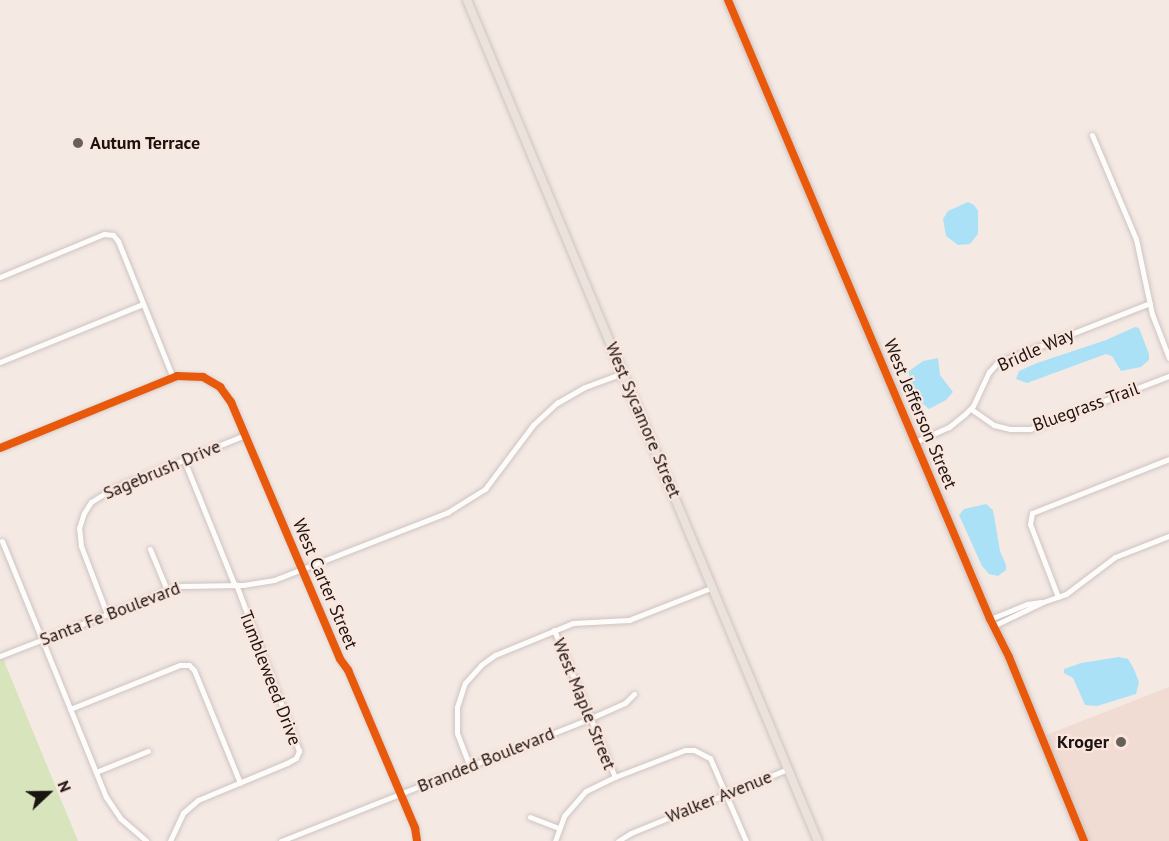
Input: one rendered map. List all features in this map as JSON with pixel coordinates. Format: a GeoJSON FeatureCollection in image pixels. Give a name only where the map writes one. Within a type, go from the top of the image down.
{"type":"FeatureCollection","features":[{"type":"Feature","properties":{"kind":"main road","name":"West Sycamore Street"},"geometry":{"type":"LineString","coordinates":[[467,0],[818,841]]}},
{"type":"Feature","properties":{"kind":"street","name":"West Jefferson Street"},"geometry":{"type":"LineString","coordinates":[[728,0],[1084,841]]}},
{"type":"Feature","properties":{"kind":"street"},"geometry":{"type":"LineString","coordinates":[[1092,135],[1136,239],[1150,303],[1169,358]]}},
{"type":"Feature","properties":{"kind":"street"},"geometry":{"type":"LineString","coordinates":[[0,277],[104,234],[112,235],[118,241],[173,378]]}},
{"type":"Feature","properties":{"kind":"street","name":"Bridle Way"},"geometry":{"type":"LineString","coordinates":[[915,442],[949,427],[970,409],[989,372],[997,363],[1150,303]]}},
{"type":"Feature","properties":{"kind":"street"},"geometry":{"type":"LineString","coordinates":[[0,362],[143,304]]}},
{"type":"Feature","properties":{"kind":"street","name":"Santa Fe Boulevard"},"geometry":{"type":"LineString","coordinates":[[0,656],[167,590],[196,584],[266,582],[303,570],[461,505],[492,481],[533,425],[557,403],[586,387],[623,373]]}},
{"type":"Feature","properties":{"kind":"street","name":"West Carter Street"},"geometry":{"type":"LineString","coordinates":[[0,448],[173,378],[189,375],[203,377],[220,387],[231,402],[401,795],[417,841]]}},
{"type":"Feature","properties":{"kind":"street","name":"Bluegrass Trail"},"geometry":{"type":"LineString","coordinates":[[970,409],[994,426],[1030,429],[1169,376]]}},
{"type":"Feature","properties":{"kind":"street","name":"Sagebrush Drive"},"geometry":{"type":"LineString","coordinates":[[107,614],[81,546],[79,528],[91,502],[101,494],[245,435]]}},
{"type":"Feature","properties":{"kind":"street"},"geometry":{"type":"LineString","coordinates":[[1058,597],[1030,524],[1031,515],[1035,511],[1169,459]]}},
{"type":"Feature","properties":{"kind":"street","name":"Tumbleweed Drive"},"geometry":{"type":"LineString","coordinates":[[170,841],[188,807],[198,800],[287,763],[296,758],[299,751],[235,584],[184,460]]}},
{"type":"Feature","properties":{"kind":"street"},"geometry":{"type":"LineString","coordinates":[[992,623],[1058,597],[1077,587],[1115,557],[1169,536]]}},
{"type":"Feature","properties":{"kind":"street"},"geometry":{"type":"LineString","coordinates":[[2,541],[114,811],[146,841]]}},
{"type":"Feature","properties":{"kind":"street"},"geometry":{"type":"LineString","coordinates":[[150,549],[167,590]]}},
{"type":"Feature","properties":{"kind":"street"},"geometry":{"type":"LineString","coordinates":[[470,767],[457,733],[459,699],[469,676],[495,655],[554,630],[580,622],[629,620],[713,587]]}},
{"type":"Feature","properties":{"kind":"street","name":"West Maple Street"},"geometry":{"type":"LineString","coordinates":[[554,630],[615,777]]}},
{"type":"Feature","properties":{"kind":"street"},"geometry":{"type":"LineString","coordinates":[[70,709],[180,665],[189,664],[194,670],[240,783]]}},
{"type":"Feature","properties":{"kind":"street","name":"Branded Boulevard"},"geometry":{"type":"LineString","coordinates":[[281,841],[591,718],[626,703],[634,694]]}},
{"type":"Feature","properties":{"kind":"street"},"geometry":{"type":"LineString","coordinates":[[555,841],[558,828],[581,795],[615,777],[685,750],[694,750],[710,758],[746,841]]}},
{"type":"Feature","properties":{"kind":"street"},"geometry":{"type":"LineString","coordinates":[[96,772],[148,751]]}},
{"type":"Feature","properties":{"kind":"street","name":"Walker Avenue"},"geometry":{"type":"LineString","coordinates":[[618,841],[631,832],[788,769]]}},
{"type":"Feature","properties":{"kind":"street"},"geometry":{"type":"LineString","coordinates":[[530,817],[558,828]]}},
{"type":"Feature","properties":{"kind":"shaded area"},"geometry":{"type":"Polygon","coordinates":[[[1169,687],[1169,841],[1084,841],[1041,737],[1169,687]]]}},
{"type":"Feature","properties":{"kind":"green space"},"geometry":{"type":"Polygon","coordinates":[[[0,656],[2,656],[78,841],[0,841],[0,656]]]}},
{"type":"Feature","properties":{"kind":"water"},"geometry":{"type":"Polygon","coordinates":[[[968,202],[978,211],[978,234],[970,244],[958,245],[946,236],[943,219],[948,211],[968,202]]]}},
{"type":"Feature","properties":{"kind":"water"},"geometry":{"type":"Polygon","coordinates":[[[1135,327],[1139,328],[1149,354],[1149,360],[1141,367],[1121,371],[1112,356],[1106,354],[1027,383],[1016,379],[1019,371],[1037,363],[1106,340],[1135,327]]]}},
{"type":"Feature","properties":{"kind":"water"},"geometry":{"type":"Polygon","coordinates":[[[938,358],[940,375],[953,392],[946,400],[929,409],[921,402],[909,379],[909,371],[923,361],[938,358]]]}},
{"type":"Feature","properties":{"kind":"water"},"geometry":{"type":"Polygon","coordinates":[[[986,504],[993,510],[1000,551],[1006,565],[1006,570],[998,576],[989,574],[982,566],[959,515],[964,509],[986,504]]]}},
{"type":"Feature","properties":{"kind":"water"},"geometry":{"type":"Polygon","coordinates":[[[1119,657],[1128,659],[1134,669],[1139,682],[1136,694],[1097,706],[1085,705],[1073,678],[1064,673],[1064,669],[1081,663],[1119,657]]]}},
{"type":"Feature","properties":{"kind":"cycle path"},"geometry":{"type":"LineString","coordinates":[[728,0],[990,619],[1009,657],[1084,841]]}},
{"type":"Feature","properties":{"kind":"cycle path"},"geometry":{"type":"LineString","coordinates":[[0,448],[177,376],[203,377],[220,387],[231,402],[340,659],[348,670],[415,828],[417,841]]}},
{"type":"Feature","properties":{"kind":"place","name":"Autum Terrace"},"geometry":{"type":"Point","coordinates":[78,143]}},
{"type":"Feature","properties":{"kind":"place","name":"Kroger"},"geometry":{"type":"Point","coordinates":[1121,742]}}]}
